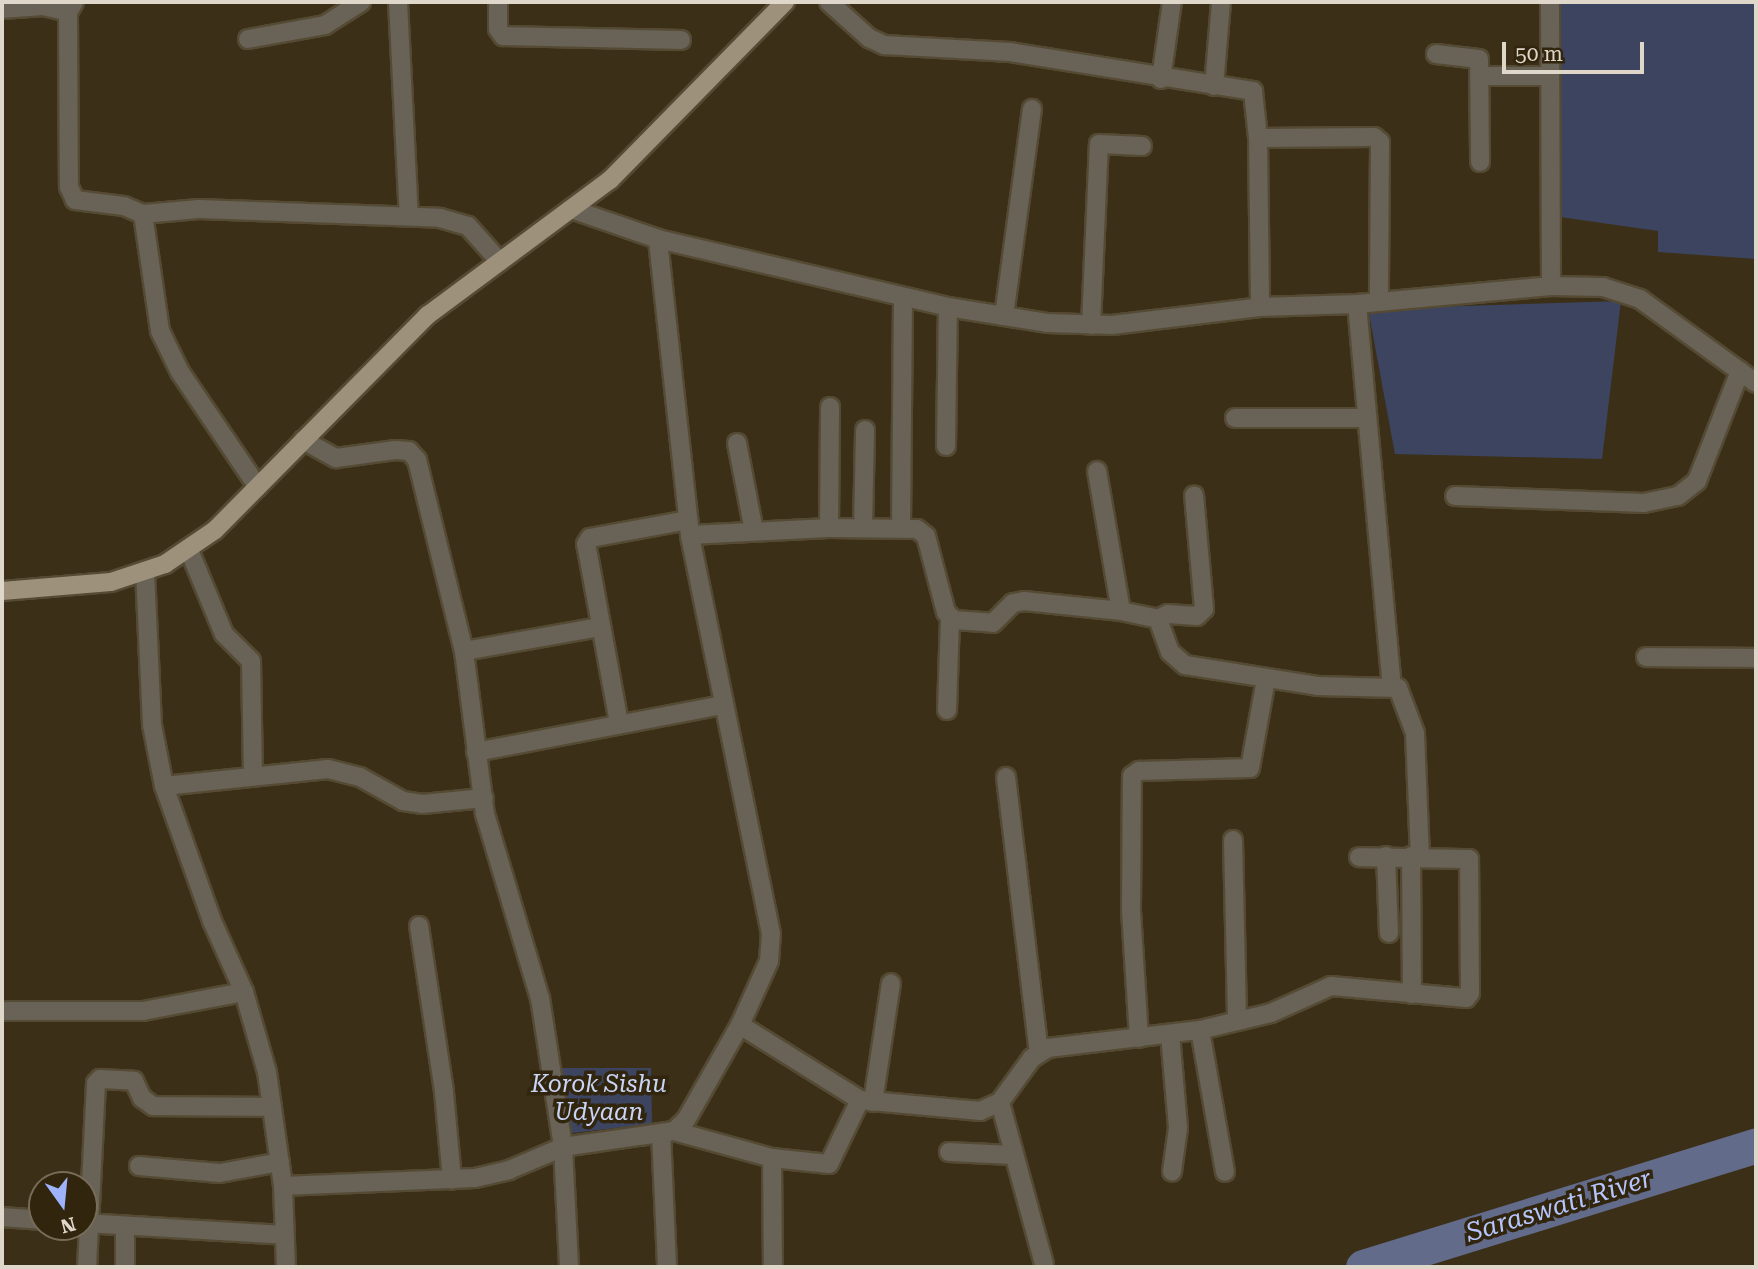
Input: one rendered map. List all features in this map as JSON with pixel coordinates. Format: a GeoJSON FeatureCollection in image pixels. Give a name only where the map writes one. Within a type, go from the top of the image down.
{"type":"FeatureCollection","features":[{"type":"Feature","properties":{"kind":"main road"},"geometry":{"type":"LineString","coordinates":[[2,591],[111,582],[189,550],[258,487],[428,315],[610,180],[785,2]]}},
{"type":"Feature","properties":{"kind":"street"},"geometry":{"type":"LineString","coordinates":[[248,39],[325,25],[362,2]]}},
{"type":"Feature","properties":{"kind":"street"},"geometry":{"type":"LineString","coordinates":[[398,2],[409,216]]}},
{"type":"Feature","properties":{"kind":"street"},"geometry":{"type":"LineString","coordinates":[[498,2],[499,33],[503,36],[681,40]]}},
{"type":"Feature","properties":{"kind":"street"},"geometry":{"type":"LineString","coordinates":[[829,2],[869,38],[884,46],[1010,52],[1161,79],[1254,92],[1258,138],[1260,307]]}},
{"type":"Feature","properties":{"kind":"street"},"geometry":{"type":"LineString","coordinates":[[1161,79],[1172,2]]}},
{"type":"Feature","properties":{"kind":"street"},"geometry":{"type":"LineString","coordinates":[[1214,86],[1221,2]]}},
{"type":"Feature","properties":{"kind":"street"},"geometry":{"type":"LineString","coordinates":[[1550,2],[1551,286]]}},
{"type":"Feature","properties":{"kind":"street"},"geometry":{"type":"LineString","coordinates":[[2,9],[71,7],[69,187],[75,200],[124,206],[143,214],[200,209],[409,216],[468,226],[500,262]]}},
{"type":"Feature","properties":{"kind":"street"},"geometry":{"type":"LineString","coordinates":[[1436,54],[1475,56],[1481,76],[1480,162]]}},
{"type":"Feature","properties":{"kind":"street"},"geometry":{"type":"LineString","coordinates":[[1481,76],[1549,76]]}},
{"type":"Feature","properties":{"kind":"street"},"geometry":{"type":"LineString","coordinates":[[1004,316],[1032,110]]}},
{"type":"Feature","properties":{"kind":"street"},"geometry":{"type":"LineString","coordinates":[[1258,138],[1374,137],[1380,142],[1379,302]]}},
{"type":"Feature","properties":{"kind":"street"},"geometry":{"type":"LineString","coordinates":[[1091,325],[1099,144],[1142,145]]}},
{"type":"Feature","properties":{"kind":"street"},"geometry":{"type":"LineString","coordinates":[[571,209],[658,239],[903,297],[1004,316],[1091,325],[1260,307],[1357,304],[1551,286],[1620,290],[1756,383]]}},
{"type":"Feature","properties":{"kind":"street"},"geometry":{"type":"LineString","coordinates":[[143,214],[160,331],[180,372],[258,487]]}},
{"type":"Feature","properties":{"kind":"street"},"geometry":{"type":"LineString","coordinates":[[658,239],[689,528],[722,705],[771,934],[769,961],[740,1025],[686,1120],[668,1132]]}},
{"type":"Feature","properties":{"kind":"street"},"geometry":{"type":"LineString","coordinates":[[901,528],[903,297]]}},
{"type":"Feature","properties":{"kind":"street"},"geometry":{"type":"LineString","coordinates":[[1357,304],[1392,685]]}},
{"type":"Feature","properties":{"kind":"street"},"geometry":{"type":"LineString","coordinates":[[946,446],[948,307]]}},
{"type":"Feature","properties":{"kind":"street"},"geometry":{"type":"LineString","coordinates":[[1455,496],[1644,503],[1678,496],[1697,481],[1740,371]]}},
{"type":"Feature","properties":{"kind":"street"},"geometry":{"type":"LineString","coordinates":[[829,528],[830,407]]}},
{"type":"Feature","properties":{"kind":"street"},"geometry":{"type":"LineString","coordinates":[[1235,418],[1366,418]]}},
{"type":"Feature","properties":{"kind":"street"},"geometry":{"type":"LineString","coordinates":[[863,528],[864,430]]}},
{"type":"Feature","properties":{"kind":"street"},"geometry":{"type":"LineString","coordinates":[[303,440],[336,458],[395,450],[409,451],[417,460],[464,651],[484,797],[540,998],[563,1147],[569,1267]]}},
{"type":"Feature","properties":{"kind":"street"},"geometry":{"type":"LineString","coordinates":[[737,443],[754,531]]}},
{"type":"Feature","properties":{"kind":"street"},"geometry":{"type":"LineString","coordinates":[[1097,471],[1121,611]]}},
{"type":"Feature","properties":{"kind":"street"},"geometry":{"type":"LineString","coordinates":[[950,618],[993,623],[1013,603],[1024,601],[1121,611],[1158,619],[1203,612],[1194,495]]}},
{"type":"Feature","properties":{"kind":"street"},"geometry":{"type":"LineString","coordinates":[[619,723],[600,627],[587,540],[689,528],[754,531],[917,529],[926,536],[950,618],[947,710]]}},
{"type":"Feature","properties":{"kind":"street"},"geometry":{"type":"LineString","coordinates":[[189,550],[225,634],[251,661],[253,776]]}},
{"type":"Feature","properties":{"kind":"street"},"geometry":{"type":"LineString","coordinates":[[145,570],[152,725],[164,786],[212,921],[244,992],[272,1107],[283,1186],[286,1267]]}},
{"type":"Feature","properties":{"kind":"street"},"geometry":{"type":"LineString","coordinates":[[1158,619],[1178,662],[1266,679],[1334,688],[1392,685],[1403,692],[1415,733],[1416,856],[1412,994]]}},
{"type":"Feature","properties":{"kind":"street"},"geometry":{"type":"LineString","coordinates":[[464,651],[600,627]]}},
{"type":"Feature","properties":{"kind":"street"},"geometry":{"type":"LineString","coordinates":[[1646,657],[1756,658]]}},
{"type":"Feature","properties":{"kind":"street"},"geometry":{"type":"LineString","coordinates":[[1139,1038],[1131,910],[1132,776],[1139,771],[1250,768],[1266,679]]}},
{"type":"Feature","properties":{"kind":"street"},"geometry":{"type":"LineString","coordinates":[[476,752],[722,705]]}},
{"type":"Feature","properties":{"kind":"street"},"geometry":{"type":"LineString","coordinates":[[164,786],[328,769],[360,777],[403,801],[422,804],[484,797]]}},
{"type":"Feature","properties":{"kind":"street"},"geometry":{"type":"LineString","coordinates":[[1006,777],[1039,1052]]}},
{"type":"Feature","properties":{"kind":"street"},"geometry":{"type":"LineString","coordinates":[[1233,840],[1237,1021]]}},
{"type":"Feature","properties":{"kind":"street"},"geometry":{"type":"LineString","coordinates":[[1386,856],[1389,933]]}},
{"type":"Feature","properties":{"kind":"street"},"geometry":{"type":"LineString","coordinates":[[740,1025],[866,1101],[980,1111],[1000,1101],[1039,1052],[1200,1030],[1271,1013],[1331,986],[1461,999],[1470,993],[1469,859],[1359,857]]}},
{"type":"Feature","properties":{"kind":"street"},"geometry":{"type":"LineString","coordinates":[[419,926],[444,1092],[452,1180]]}},
{"type":"Feature","properties":{"kind":"street"},"geometry":{"type":"LineString","coordinates":[[283,1186],[452,1180],[509,1170],[563,1147],[668,1132],[772,1158],[832,1162],[866,1101],[891,983]]}},
{"type":"Feature","properties":{"kind":"street"},"geometry":{"type":"LineString","coordinates":[[6,1011],[143,1011],[244,992]]}},
{"type":"Feature","properties":{"kind":"street"},"geometry":{"type":"LineString","coordinates":[[1200,1030],[1225,1172]]}},
{"type":"Feature","properties":{"kind":"street"},"geometry":{"type":"LineString","coordinates":[[1170,1034],[1178,1128],[1172,1171]]}},
{"type":"Feature","properties":{"kind":"street"},"geometry":{"type":"LineString","coordinates":[[90,1171],[96,1083],[100,1079],[134,1081],[142,1098],[153,1106],[272,1107]]}},
{"type":"Feature","properties":{"kind":"street"},"geometry":{"type":"LineString","coordinates":[[1000,1101],[1012,1155],[1044,1264]]}},
{"type":"Feature","properties":{"kind":"street"},"geometry":{"type":"LineString","coordinates":[[667,1267],[668,1132]]}},
{"type":"Feature","properties":{"kind":"street"},"geometry":{"type":"LineString","coordinates":[[950,1152],[1012,1155]]}},
{"type":"Feature","properties":{"kind":"street"},"geometry":{"type":"LineString","coordinates":[[772,1158],[773,1267]]}},
{"type":"Feature","properties":{"kind":"street"},"geometry":{"type":"LineString","coordinates":[[139,1166],[220,1173],[280,1162]]}},
{"type":"Feature","properties":{"kind":"street"},"geometry":{"type":"LineString","coordinates":[[2,1217],[28,1219]]}},
{"type":"Feature","properties":{"kind":"street"},"geometry":{"type":"LineString","coordinates":[[98,1224],[285,1236]]}},
{"type":"Feature","properties":{"kind":"street"},"geometry":{"type":"LineString","coordinates":[[125,1226],[125,1267]]}},
{"type":"Feature","properties":{"kind":"street"},"geometry":{"type":"LineString","coordinates":[[87,1241],[87,1267]]}},
{"type":"Feature","properties":{"kind":"green space"},"geometry":{"type":"Polygon","coordinates":[[[1561,2],[1756,2],[1756,259],[1658,252],[1658,231],[1560,217],[1561,2]]]}},
{"type":"Feature","properties":{"kind":"green space"},"geometry":{"type":"Polygon","coordinates":[[[1621,301],[1602,459],[1395,454],[1368,309],[1621,301]]]}},
{"type":"Feature","properties":{"kind":"green space","name":"Korok Sishu Udyaan"},"geometry":{"type":"Polygon","coordinates":[[[561,1068],[651,1068],[652,1124],[572,1133],[561,1068]]]}},
{"type":"Feature","properties":{"kind":"waterway","name":"Saraswati River"},"geometry":{"type":"LineString","coordinates":[[1363,1267],[1756,1145]]}}]}
